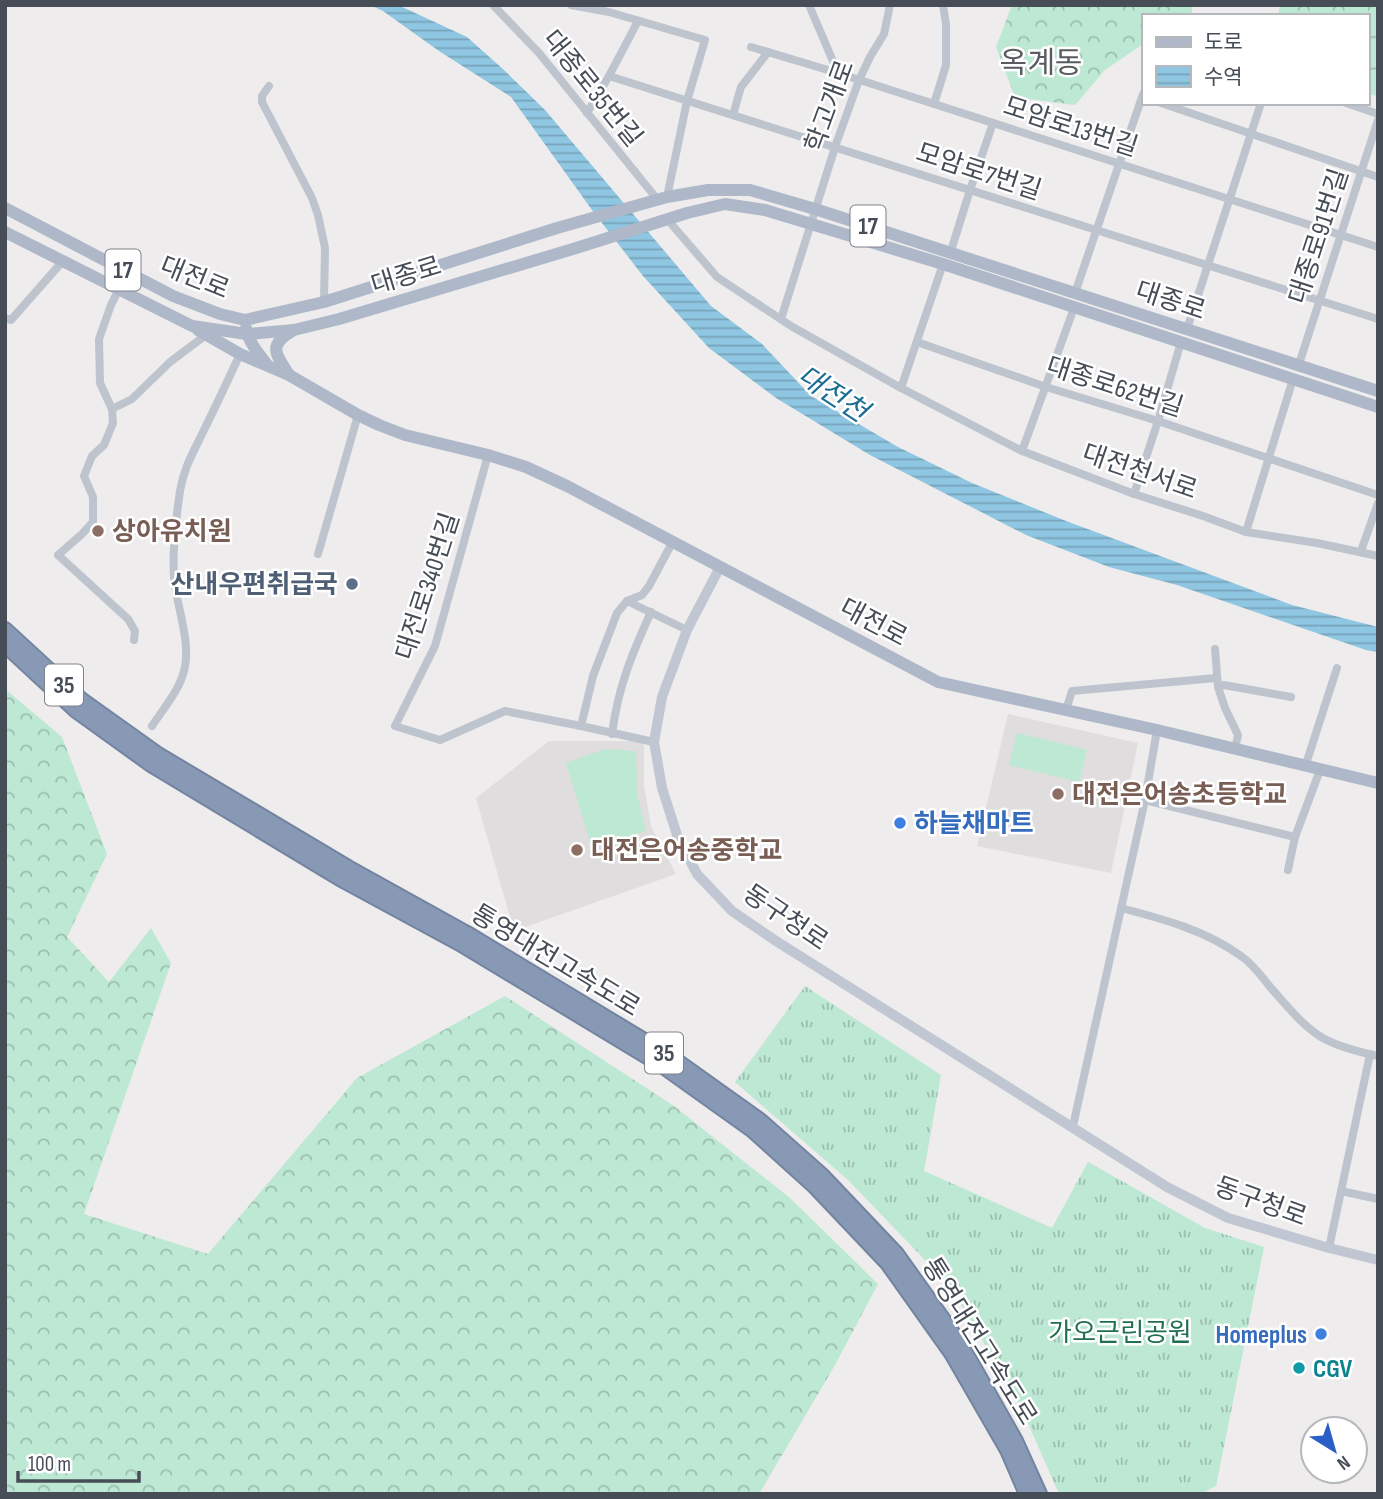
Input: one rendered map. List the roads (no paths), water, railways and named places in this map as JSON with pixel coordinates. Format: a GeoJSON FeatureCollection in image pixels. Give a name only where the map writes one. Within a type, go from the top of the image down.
{"type":"FeatureCollection","features":[{"type":"Feature","properties":{"kind":"highway","name":"통영대전고속도로"},"geometry":{"type":"LineString","coordinates":[[5,630],[124,739]]}},
{"type":"Feature","properties":{"kind":"highway","name":"통영대전고속도로"},"geometry":{"type":"LineString","coordinates":[[5,644],[76,710],[340,878],[460,943],[662,1065],[753,1130],[814,1185],[888,1263],[952,1353],[1008,1450],[1027,1494]]}},
{"type":"Feature","properties":{"kind":"highway","name":"통영대전고속도로"},"geometry":{"type":"LineString","coordinates":[[154,760],[467,934],[669,1056],[760,1121],[822,1176],[896,1254],[960,1344],[1015,1441],[1039,1494]]}},
{"type":"Feature","properties":{"kind":"main road","name":"대종로"},"geometry":{"type":"LineString","coordinates":[[245,320],[324,302],[662,198],[708,190],[750,190],[815,209],[1074,308],[1378,407]]}},
{"type":"Feature","properties":{"kind":"main road","name":"대종로"},"geometry":{"type":"LineString","coordinates":[[247,334],[294,330],[339,319],[687,213],[725,204],[765,210],[1075,293],[1378,391]]}},
{"type":"Feature","properties":{"kind":"main road","name":"대전로"},"geometry":{"type":"LineString","coordinates":[[5,208],[173,296],[220,314],[245,320],[247,334],[256,351],[269,366],[358,415],[405,435],[526,467],[567,486],[938,682],[1157,730],[1378,783]]}},
{"type":"Feature","properties":{"kind":"main road","name":"대전로"},"geometry":{"type":"LineString","coordinates":[[5,232],[192,326],[247,334]]}},
{"type":"Feature","properties":{"kind":"main road"},"geometry":{"type":"LineString","coordinates":[[192,326],[240,354],[269,366]]}},
{"type":"Feature","properties":{"kind":"main road"},"geometry":{"type":"LineString","coordinates":[[289,375],[277,356],[275,346],[280,338],[294,330]]}},
{"type":"Feature","properties":{"kind":"main road","name":"동구청로"},"geometry":{"type":"LineString","coordinates":[[720,567],[687,630],[662,697],[654,742],[662,789],[678,838],[697,874],[732,911],[1167,1187],[1228,1218],[1378,1260]]}},
{"type":"Feature","properties":{"kind":"street","name":"대종로35번길"},"geometry":{"type":"LineString","coordinates":[[493,5],[539,53],[587,113],[662,198]]}},
{"type":"Feature","properties":{"kind":"street"},"geometry":{"type":"LineString","coordinates":[[571,5],[609,12],[705,40],[662,198]]}},
{"type":"Feature","properties":{"kind":"street"},"geometry":{"type":"LineString","coordinates":[[809,5],[838,73]]}},
{"type":"Feature","properties":{"kind":"street","name":"학고개로"},"geometry":{"type":"LineString","coordinates":[[811,224],[859,80],[884,34],[890,5]]}},
{"type":"Feature","properties":{"kind":"street"},"geometry":{"type":"LineString","coordinates":[[934,104],[946,65],[943,5]]}},
{"type":"Feature","properties":{"kind":"street"},"geometry":{"type":"LineString","coordinates":[[587,113],[638,21]]}},
{"type":"Feature","properties":{"kind":"street","name":"모암로13번길"},"geometry":{"type":"LineString","coordinates":[[751,47],[1378,247]]}},
{"type":"Feature","properties":{"kind":"street"},"geometry":{"type":"LineString","coordinates":[[733,115],[741,87],[768,52]]}},
{"type":"Feature","properties":{"kind":"street","name":"모암로7번길"},"geometry":{"type":"LineString","coordinates":[[609,76],[1378,319]]}},
{"type":"Feature","properties":{"kind":"street"},"geometry":{"type":"LineString","coordinates":[[269,86],[262,96],[262,102],[312,198],[318,215],[325,248],[324,302]]}},
{"type":"Feature","properties":{"kind":"street"},"geometry":{"type":"LineString","coordinates":[[1075,293],[1142,99]]}},
{"type":"Feature","properties":{"kind":"street"},"geometry":{"type":"LineString","coordinates":[[1167,105],[1378,177]]}},
{"type":"Feature","properties":{"kind":"street"},"geometry":{"type":"LineString","coordinates":[[1187,329],[1260,105]]}},
{"type":"Feature","properties":{"kind":"street"},"geometry":{"type":"LineString","coordinates":[[1352,105],[1378,114]]}},
{"type":"Feature","properties":{"kind":"street","name":"대종로91번길"},"geometry":{"type":"LineString","coordinates":[[1299,364],[1378,120]]}},
{"type":"Feature","properties":{"kind":"street"},"geometry":{"type":"LineString","coordinates":[[901,388],[993,123]]}},
{"type":"Feature","properties":{"kind":"street","name":"대전천서로"},"geometry":{"type":"LineString","coordinates":[[666,220],[717,277],[781,319],[901,388],[1022,452],[1246,532],[1378,556]]}},
{"type":"Feature","properties":{"kind":"street"},"geometry":{"type":"LineString","coordinates":[[781,319],[811,224]]}},
{"type":"Feature","properties":{"kind":"street"},"geometry":{"type":"LineString","coordinates":[[5,318],[11,320],[62,261]]}},
{"type":"Feature","properties":{"kind":"street"},"geometry":{"type":"LineString","coordinates":[[119,289],[99,339],[100,383],[112,409],[113,423],[104,445],[92,456],[84,476],[93,497],[93,522],[58,555],[128,619],[135,631],[134,640]]}},
{"type":"Feature","properties":{"kind":"street"},"geometry":{"type":"LineString","coordinates":[[1022,452],[1074,308]]}},
{"type":"Feature","properties":{"kind":"street","name":"대전로"},"geometry":{"type":"LineString","coordinates":[[112,409],[132,399],[170,362],[206,335]]}},
{"type":"Feature","properties":{"kind":"street","name":"대종로62번길"},"geometry":{"type":"LineString","coordinates":[[918,342],[1046,387],[1158,421],[1378,495]]}},
{"type":"Feature","properties":{"kind":"street","name":"대종로"},"geometry":{"type":"LineString","coordinates":[[1134,494],[1181,342]]}},
{"type":"Feature","properties":{"kind":"street"},"geometry":{"type":"LineString","coordinates":[[152,726],[173,695],[184,674],[186,662],[174,577],[180,490],[187,463],[240,354]]}},
{"type":"Feature","properties":{"kind":"street"},"geometry":{"type":"LineString","coordinates":[[1246,532],[1293,379]]}},
{"type":"Feature","properties":{"kind":"street"},"geometry":{"type":"LineString","coordinates":[[318,554],[358,415]]}},
{"type":"Feature","properties":{"kind":"street","name":"대전로340번길"},"geometry":{"type":"LineString","coordinates":[[488,455],[435,646],[395,726],[440,740],[505,711],[581,726]]}},
{"type":"Feature","properties":{"kind":"street"},"geometry":{"type":"LineString","coordinates":[[1361,551],[1378,503]]}},
{"type":"Feature","properties":{"kind":"street"},"geometry":{"type":"LineString","coordinates":[[654,742],[581,726],[593,676],[617,613],[627,601],[642,595],[672,543]]}},
{"type":"Feature","properties":{"kind":"street"},"geometry":{"type":"LineString","coordinates":[[627,601],[687,630]]}},
{"type":"Feature","properties":{"kind":"street"},"geometry":{"type":"LineString","coordinates":[[612,734],[627,666],[651,612]]}},
{"type":"Feature","properties":{"kind":"street"},"geometry":{"type":"LineString","coordinates":[[1215,649],[1217,682],[1225,708],[1238,735],[1235,749]]}},
{"type":"Feature","properties":{"kind":"street"},"geometry":{"type":"LineString","coordinates":[[1305,767],[1337,668]]}},
{"type":"Feature","properties":{"kind":"street"},"geometry":{"type":"LineString","coordinates":[[1066,710],[1072,691],[1217,682],[1291,696]]}},
{"type":"Feature","properties":{"kind":"street"},"geometry":{"type":"LineString","coordinates":[[1073,1126],[1145,800],[1157,730]]}},
{"type":"Feature","properties":{"kind":"street"},"geometry":{"type":"LineString","coordinates":[[1288,870],[1295,838],[1320,770]]}},
{"type":"Feature","properties":{"kind":"street"},"geometry":{"type":"LineString","coordinates":[[1145,800],[1295,838]]}},
{"type":"Feature","properties":{"kind":"street"},"geometry":{"type":"LineString","coordinates":[[1121,908],[1172,921],[1243,957],[1287,1006],[1320,1036],[1374,1055]]}},
{"type":"Feature","properties":{"kind":"street","name":"동구청로"},"geometry":{"type":"LineString","coordinates":[[1329,1248],[1374,1055]]}},
{"type":"Feature","properties":{"kind":"street"},"geometry":{"type":"LineString","coordinates":[[1341,1191],[1378,1199]]}},
{"type":"Feature","properties":{"kind":"water"},"geometry":{"type":"Polygon","coordinates":[[[370,5],[398,5],[467,37],[545,110],[711,306],[762,344],[811,396],[898,447],[972,483],[1292,605],[1378,627],[1378,652],[1177,585],[1109,567],[1026,535],[870,455],[776,398],[709,348],[643,276],[511,97],[370,5]]]}},
{"type":"Feature","properties":{"kind":"place","name":"상아유치원"},"geometry":{"type":"Point","coordinates":[98,531]}},
{"type":"Feature","properties":{"kind":"place","name":"산내우편취급국"},"geometry":{"type":"Point","coordinates":[352,584]}},
{"type":"Feature","properties":{"kind":"place","name":"대전은어송초등학교"},"geometry":{"type":"Point","coordinates":[1058,794]}},
{"type":"Feature","properties":{"kind":"place","name":"하늘채마트"},"geometry":{"type":"Point","coordinates":[900,823]}},
{"type":"Feature","properties":{"kind":"place","name":"대전은어송중학교"},"geometry":{"type":"Point","coordinates":[577,850]}},
{"type":"Feature","properties":{"kind":"place","name":"Homeplus"},"geometry":{"type":"Point","coordinates":[1321,1334]}},
{"type":"Feature","properties":{"kind":"place","name":"CGV"},"geometry":{"type":"Point","coordinates":[1299,1368]}},
{"type":"Feature","properties":{"kind":"district","name":"옥계동"},"geometry":{"type":"Point","coordinates":[1041,63]}},
{"type":"Feature","properties":{"kind":"water label","name":"대전천"},"geometry":{"type":"Point","coordinates":[833,393]}},
{"type":"Feature","properties":{"kind":"park label","name":"가오근린공원"},"geometry":{"type":"Point","coordinates":[1120,1332]}}]}
